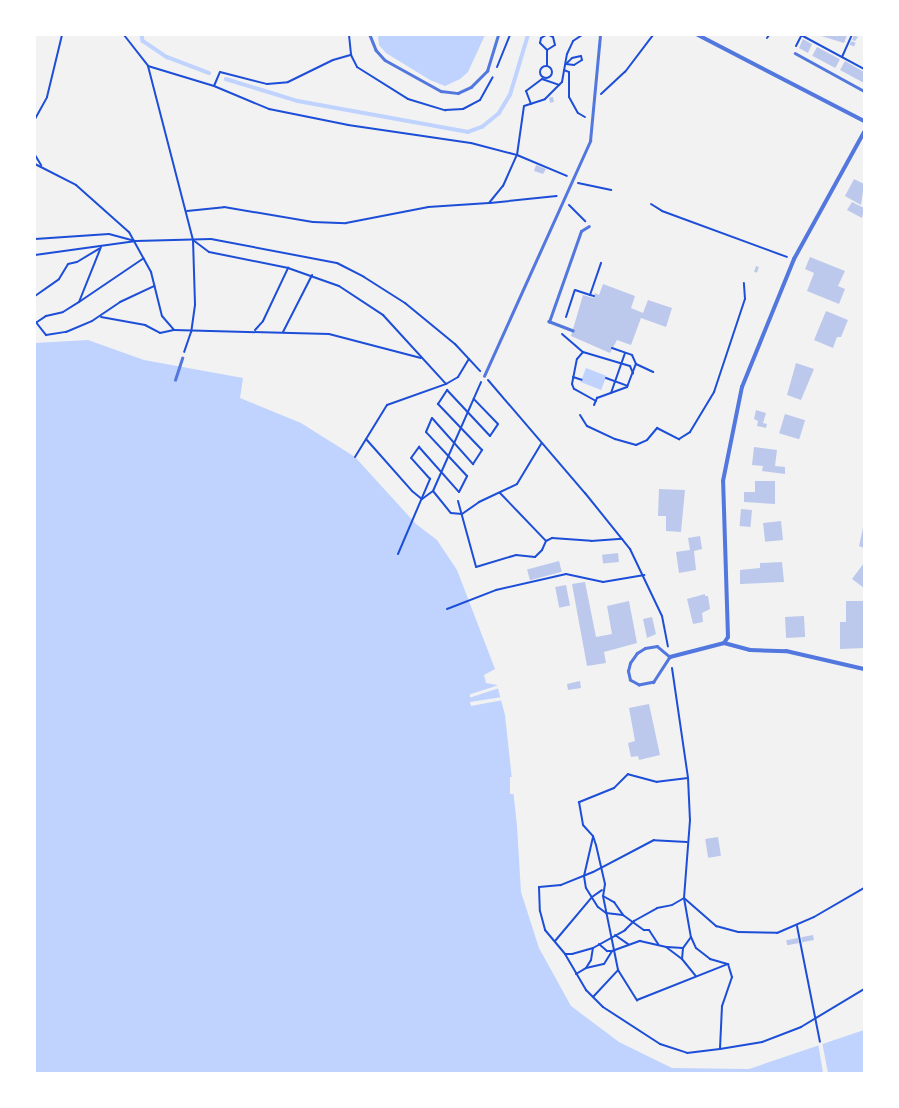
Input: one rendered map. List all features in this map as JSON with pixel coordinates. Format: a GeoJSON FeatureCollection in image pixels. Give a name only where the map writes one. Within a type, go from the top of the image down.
{"type":"FeatureCollection","features":[{"type":"Feature","properties":{"kind":"street"},"geometry":{"type":"LineString","coordinates":[[700,35],[864,122]]}},
{"type":"Feature","properties":{"kind":"street"},"geometry":{"type":"LineString","coordinates":[[724,643],[728,636],[723,481],[742,387],[794,259],[864,132]]}},
{"type":"Feature","properties":{"kind":"street"},"geometry":{"type":"LineString","coordinates":[[670,657],[724,643],[750,650],[786,651],[864,669]]}},
{"type":"Feature","properties":{"kind":"lane"},"geometry":{"type":"LineString","coordinates":[[370,35],[376,50],[385,60],[441,91],[458,93],[472,86],[486,71],[498,35]]}},
{"type":"Feature","properties":{"kind":"lane"},"geometry":{"type":"LineString","coordinates":[[484,376],[590,141],[594,118],[600,35]]}},
{"type":"Feature","properties":{"kind":"lane"},"geometry":{"type":"LineString","coordinates":[[795,53],[864,91]]}},
{"type":"Feature","properties":{"kind":"lane"},"geometry":{"type":"LineString","coordinates":[[573,331],[548,322],[581,231],[590,226]]}},
{"type":"Feature","properties":{"kind":"lane"},"geometry":{"type":"LineString","coordinates":[[175,380],[182,358]]}},
{"type":"Feature","properties":{"kind":"lane"},"geometry":{"type":"LineString","coordinates":[[657,646],[670,657],[654,682],[638,685],[630,680],[628,671],[630,663],[645,648],[657,646]]}},
{"type":"Feature","properties":{"kind":"path"},"geometry":{"type":"LineString","coordinates":[[35,119],[47,96],[53,79],[62,35]]}},
{"type":"Feature","properties":{"kind":"path"},"geometry":{"type":"LineString","coordinates":[[124,35],[148,66],[150,83],[187,211],[193,240],[195,304],[191,332],[182,358]]}},
{"type":"Feature","properties":{"kind":"path"},"geometry":{"type":"LineString","coordinates":[[547,50],[555,45],[553,37],[548,35],[541,38],[540,43],[547,50],[547,66],[553,72],[548,79]]}},
{"type":"Feature","properties":{"kind":"path"},"geometry":{"type":"LineString","coordinates":[[489,203],[503,186],[517,155],[524,106],[545,99],[562,82],[573,40],[582,35]]}},
{"type":"Feature","properties":{"kind":"path"},"geometry":{"type":"LineString","coordinates":[[595,100],[625,72],[653,35]]}},
{"type":"Feature","properties":{"kind":"path"},"geometry":{"type":"LineString","coordinates":[[795,53],[793,52],[801,35],[864,69]]}},
{"type":"Feature","properties":{"kind":"path"},"geometry":{"type":"LineString","coordinates":[[842,57],[852,35]]}},
{"type":"Feature","properties":{"kind":"path"},"geometry":{"type":"LineString","coordinates":[[214,86],[220,72],[267,84],[288,82],[333,60],[351,55]]}},
{"type":"Feature","properties":{"kind":"path"},"geometry":{"type":"LineString","coordinates":[[581,56],[582,60],[571,66],[568,66],[566,62],[581,56]]}},
{"type":"Feature","properties":{"kind":"path"},"geometry":{"type":"LineString","coordinates":[[148,66],[214,86],[269,109],[348,125],[471,143],[517,155],[572,180],[611,190]]}},
{"type":"Feature","properties":{"kind":"path"},"geometry":{"type":"LineString","coordinates":[[547,66],[540,71],[543,77],[559,85]]}},
{"type":"Feature","properties":{"kind":"path"},"geometry":{"type":"LineString","coordinates":[[564,70],[569,72],[569,97],[578,113],[583,117],[594,118]]}},
{"type":"Feature","properties":{"kind":"path"},"geometry":{"type":"LineString","coordinates":[[531,104],[526,91],[542,79],[548,79]]}},
{"type":"Feature","properties":{"kind":"path"},"geometry":{"type":"LineString","coordinates":[[35,155],[42,166]]}},
{"type":"Feature","properties":{"kind":"path"},"geometry":{"type":"LineString","coordinates":[[35,164],[42,166],[76,185],[136,241],[155,286],[162,316],[174,330]]}},
{"type":"Feature","properties":{"kind":"path"},"geometry":{"type":"LineString","coordinates":[[187,211],[224,208],[313,222],[346,223],[428,207],[489,203],[565,195]]}},
{"type":"Feature","properties":{"kind":"path"},"geometry":{"type":"LineString","coordinates":[[562,202],[573,207],[590,226]]}},
{"type":"Feature","properties":{"kind":"path"},"geometry":{"type":"LineString","coordinates":[[651,204],[662,211],[794,259]]}},
{"type":"Feature","properties":{"kind":"path"},"geometry":{"type":"LineString","coordinates":[[35,239],[109,234],[136,241]]}},
{"type":"Feature","properties":{"kind":"path"},"geometry":{"type":"LineString","coordinates":[[35,255],[136,241],[211,239],[337,263],[370,280],[405,303],[469,360],[484,376],[433,491],[422,499]]}},
{"type":"Feature","properties":{"kind":"path"},"geometry":{"type":"LineString","coordinates":[[193,240],[209,252],[288,268],[312,275],[339,286],[383,315],[446,384]]}},
{"type":"Feature","properties":{"kind":"path"},"geometry":{"type":"LineString","coordinates":[[35,296],[59,279],[68,264],[91,255],[101,247]]}},
{"type":"Feature","properties":{"kind":"path"},"geometry":{"type":"LineString","coordinates":[[79,302],[91,266],[101,247]]}},
{"type":"Feature","properties":{"kind":"path"},"geometry":{"type":"LineString","coordinates":[[144,258],[63,312],[46,316],[36,321],[46,335],[66,332],[100,317],[120,302],[155,286]]}},
{"type":"Feature","properties":{"kind":"path"},"geometry":{"type":"LineString","coordinates":[[590,294],[601,263]]}},
{"type":"Feature","properties":{"kind":"path"},"geometry":{"type":"LineString","coordinates":[[255,330],[263,321],[288,268]]}},
{"type":"Feature","properties":{"kind":"path"},"geometry":{"type":"LineString","coordinates":[[283,332],[312,275]]}},
{"type":"Feature","properties":{"kind":"path"},"geometry":{"type":"LineString","coordinates":[[580,415],[587,426],[615,439],[636,445],[647,440],[657,428],[679,439],[690,432],[714,392],[745,300],[744,283]]}},
{"type":"Feature","properties":{"kind":"path"},"geometry":{"type":"LineString","coordinates":[[566,317],[575,290],[594,296]]}},
{"type":"Feature","properties":{"kind":"path"},"geometry":{"type":"LineString","coordinates":[[100,317],[145,325],[160,333],[174,330],[191,332],[255,330],[329,334],[422,358]]}},
{"type":"Feature","properties":{"kind":"path"},"geometry":{"type":"LineString","coordinates":[[563,327],[562,335],[583,352],[621,365],[630,366],[633,373]]}},
{"type":"Feature","properties":{"kind":"path"},"geometry":{"type":"LineString","coordinates":[[612,348],[632,355],[636,364],[653,372]]}},
{"type":"Feature","properties":{"kind":"path"},"geometry":{"type":"LineString","coordinates":[[583,352],[577,359],[573,377],[574,389],[596,401]]}},
{"type":"Feature","properties":{"kind":"path"},"geometry":{"type":"LineString","coordinates":[[611,393],[625,353]]}},
{"type":"Feature","properties":{"kind":"path"},"geometry":{"type":"LineString","coordinates":[[354,457],[387,405],[446,384],[458,377],[469,360]]}},
{"type":"Feature","properties":{"kind":"path"},"geometry":{"type":"LineString","coordinates":[[594,405],[597,398],[622,391],[628,386],[636,364]]}},
{"type":"Feature","properties":{"kind":"path"},"geometry":{"type":"LineString","coordinates":[[573,377],[582,380]]}},
{"type":"Feature","properties":{"kind":"path"},"geometry":{"type":"LineString","coordinates":[[606,378],[628,386]]}},
{"type":"Feature","properties":{"kind":"path"},"geometry":{"type":"LineString","coordinates":[[398,554],[430,479],[411,458],[419,447],[459,492],[467,476],[426,432],[432,418],[473,464],[482,450],[438,404],[447,390],[490,436],[498,424],[474,399]]}},
{"type":"Feature","properties":{"kind":"path"},"geometry":{"type":"LineString","coordinates":[[366,439],[412,492],[422,499]]}},
{"type":"Feature","properties":{"kind":"path"},"geometry":{"type":"LineString","coordinates":[[433,491],[450,513],[462,514],[479,502],[517,484],[541,444]]}},
{"type":"Feature","properties":{"kind":"path"},"geometry":{"type":"LineString","coordinates":[[500,493],[546,541]]}},
{"type":"Feature","properties":{"kind":"path"},"geometry":{"type":"LineString","coordinates":[[458,501],[476,567],[516,555],[535,557],[542,550],[546,541],[552,538],[591,541],[622,539]]}},
{"type":"Feature","properties":{"kind":"path"},"geometry":{"type":"LineString","coordinates":[[446,609],[496,590],[566,574],[603,582],[644,575]]}},
{"type":"Feature","properties":{"kind":"path"},"geometry":{"type":"LineString","coordinates":[[555,941],[592,898],[602,890],[605,884],[594,836],[584,825],[580,802],[614,788],[628,774],[657,782],[688,778]]}},
{"type":"Feature","properties":{"kind":"path"},"geometry":{"type":"LineString","coordinates":[[594,836],[584,876],[586,888],[598,907],[606,913],[622,915],[634,921],[653,934],[658,944]]}},
{"type":"Feature","properties":{"kind":"path"},"geometry":{"type":"LineString","coordinates":[[687,842],[654,840],[584,876],[561,885],[539,887],[545,930],[565,954],[576,974],[593,997],[634,1030],[660,1044],[688,1053],[762,1042],[801,1027],[864,989]]}},
{"type":"Feature","properties":{"kind":"path"},"geometry":{"type":"LineString","coordinates":[[814,917],[864,888]]}},
{"type":"Feature","properties":{"kind":"path"},"geometry":{"type":"LineString","coordinates":[[602,890],[612,951],[618,970],[637,1000],[728,964]]}},
{"type":"Feature","properties":{"kind":"path"},"geometry":{"type":"LineString","coordinates":[[603,896],[614,902],[622,915]]}},
{"type":"Feature","properties":{"kind":"path"},"geometry":{"type":"LineString","coordinates":[[565,954],[572,954],[593,948],[657,908],[672,905],[684,898],[691,936],[696,948],[710,959],[728,964]]}},
{"type":"Feature","properties":{"kind":"path"},"geometry":{"type":"LineString","coordinates":[[797,926],[817,1017],[820,1042]]}},
{"type":"Feature","properties":{"kind":"path"},"geometry":{"type":"LineString","coordinates":[[615,935],[628,944]]}},
{"type":"Feature","properties":{"kind":"path"},"geometry":{"type":"LineString","coordinates":[[682,959],[683,948],[691,936]]}},
{"type":"Feature","properties":{"kind":"path"},"geometry":{"type":"LineString","coordinates":[[599,944],[607,951],[612,951],[628,944],[640,941],[658,944],[666,947],[682,959],[696,976]]}},
{"type":"Feature","properties":{"kind":"path"},"geometry":{"type":"LineString","coordinates":[[666,947],[683,948]]}},
{"type":"Feature","properties":{"kind":"path"},"geometry":{"type":"LineString","coordinates":[[586,968],[591,960],[593,948]]}},
{"type":"Feature","properties":{"kind":"path"},"geometry":{"type":"LineString","coordinates":[[576,974],[586,968],[604,964],[612,951]]}},
{"type":"Feature","properties":{"kind":"path"},"geometry":{"type":"LineString","coordinates":[[720,1049],[722,1006],[732,977],[728,964]]}},
{"type":"Feature","properties":{"kind":"path"},"geometry":{"type":"LineString","coordinates":[[593,997],[618,970]]}},
{"type":"Feature","properties":{"kind":"water"},"geometry":{"type":"Polygon","coordinates":[[[378,35],[485,35],[468,72],[460,79],[445,86],[430,80],[386,53],[379,45],[378,35]]]}},
{"type":"Feature","properties":{"kind":"water"},"geometry":{"type":"Polygon","coordinates":[[[88,340],[144,360],[243,378],[240,398],[301,423],[355,457],[416,524],[437,540],[457,570],[495,669],[484,675],[486,683],[497,685],[505,715],[517,826],[521,892],[539,948],[571,1006],[619,1042],[672,1068],[749,1069],[864,1030],[864,1073],[35,1073],[35,343],[88,340]]]}},
{"type":"Feature","properties":{"kind":"water"},"geometry":{"type":"Polygon","coordinates":[[[586,368],[607,376],[601,390],[581,382],[586,368]]]}},
{"type":"Feature","properties":{"kind":"pier"},"geometry":{"type":"Polygon","coordinates":[[[499,685],[500,688],[470,697],[470,695],[499,685]]]}},
{"type":"Feature","properties":{"kind":"pier"},"geometry":{"type":"Polygon","coordinates":[[[502,697],[503,700],[471,706],[470,702],[502,697]]]}},
{"type":"Feature","properties":{"kind":"pier"},"geometry":{"type":"Polygon","coordinates":[[[510,777],[514,777],[514,794],[510,794],[510,777]]]}},
{"type":"Feature","properties":{"kind":"pier"},"geometry":{"type":"Polygon","coordinates":[[[822,1042],[828,1073],[823,1073],[818,1043],[822,1042]]]}},
{"type":"Feature","properties":{"kind":"building"},"geometry":{"type":"Polygon","coordinates":[[[818,35],[847,35],[844,43],[818,35]]]}},
{"type":"Feature","properties":{"kind":"building"},"geometry":{"type":"Polygon","coordinates":[[[854,35],[858,37],[855,41],[852,40],[854,35]]]}},
{"type":"Feature","properties":{"kind":"building"},"geometry":{"type":"Polygon","coordinates":[[[803,39],[812,44],[808,53],[799,48],[803,39]]]}},
{"type":"Feature","properties":{"kind":"building"},"geometry":{"type":"Polygon","coordinates":[[[851,41],[856,43],[854,47],[850,45],[851,41]]]}},
{"type":"Feature","properties":{"kind":"building"},"geometry":{"type":"Polygon","coordinates":[[[817,47],[840,59],[835,68],[812,56],[817,47]]]}},
{"type":"Feature","properties":{"kind":"building"},"geometry":{"type":"Polygon","coordinates":[[[845,61],[864,72],[864,83],[840,70],[845,61]]]}},
{"type":"Feature","properties":{"kind":"building"},"geometry":{"type":"Polygon","coordinates":[[[553,97],[554,102],[550,103],[549,98],[553,97]]]}},
{"type":"Feature","properties":{"kind":"building"},"geometry":{"type":"Polygon","coordinates":[[[536,165],[546,169],[543,174],[534,171],[536,165]]]}},
{"type":"Feature","properties":{"kind":"building"},"geometry":{"type":"Polygon","coordinates":[[[854,179],[864,184],[861,205],[845,196],[854,179]]]}},
{"type":"Feature","properties":{"kind":"building"},"geometry":{"type":"Polygon","coordinates":[[[852,202],[864,208],[862,218],[847,210],[852,202]]]}},
{"type":"Feature","properties":{"kind":"building"},"geometry":{"type":"Polygon","coordinates":[[[810,257],[845,271],[838,286],[845,289],[839,304],[807,291],[814,273],[805,269],[810,257]]]}},
{"type":"Feature","properties":{"kind":"building"},"geometry":{"type":"Polygon","coordinates":[[[756,266],[759,267],[757,273],[754,272],[756,266]]]}},
{"type":"Feature","properties":{"kind":"building"},"geometry":{"type":"Polygon","coordinates":[[[603,284],[635,296],[631,308],[643,313],[648,300],[672,308],[666,327],[641,318],[631,345],[617,340],[610,353],[571,336],[583,295],[593,298],[595,293],[599,295],[603,284]]]}},
{"type":"Feature","properties":{"kind":"building"},"geometry":{"type":"Polygon","coordinates":[[[826,311],[848,320],[841,337],[837,337],[833,348],[814,340],[826,311]]]}},
{"type":"Feature","properties":{"kind":"building"},"geometry":{"type":"Polygon","coordinates":[[[796,363],[814,369],[801,400],[787,395],[796,363]]]}},
{"type":"Feature","properties":{"kind":"building"},"geometry":{"type":"Polygon","coordinates":[[[756,410],[766,413],[763,423],[767,424],[766,428],[757,426],[758,421],[754,419],[756,410]]]}},
{"type":"Feature","properties":{"kind":"building"},"geometry":{"type":"Polygon","coordinates":[[[785,414],[805,420],[799,439],[779,433],[785,414]]]}},
{"type":"Feature","properties":{"kind":"building"},"geometry":{"type":"Polygon","coordinates":[[[754,447],[777,450],[775,466],[785,467],[785,474],[762,471],[763,466],[752,465],[754,447]]]}},
{"type":"Feature","properties":{"kind":"building"},"geometry":{"type":"Polygon","coordinates":[[[755,481],[775,481],[775,504],[744,502],[744,492],[755,492],[755,481]]]}},
{"type":"Feature","properties":{"kind":"building"},"geometry":{"type":"Polygon","coordinates":[[[659,489],[685,490],[681,532],[666,531],[666,516],[658,516],[659,489]]]}},
{"type":"Feature","properties":{"kind":"building"},"geometry":{"type":"Polygon","coordinates":[[[741,509],[752,510],[750,527],[740,526],[741,509]]]}},
{"type":"Feature","properties":{"kind":"building"},"geometry":{"type":"Polygon","coordinates":[[[781,521],[783,540],[765,542],[763,523],[781,521]]]}},
{"type":"Feature","properties":{"kind":"building"},"geometry":{"type":"Polygon","coordinates":[[[864,528],[864,548],[859,546],[864,528]]]}},
{"type":"Feature","properties":{"kind":"building"},"geometry":{"type":"Polygon","coordinates":[[[700,536],[702,549],[694,551],[696,570],[679,573],[676,552],[690,550],[688,538],[700,536]]]}},
{"type":"Feature","properties":{"kind":"building"},"geometry":{"type":"Polygon","coordinates":[[[618,553],[619,562],[603,564],[602,555],[618,553]]]}},
{"type":"Feature","properties":{"kind":"building"},"geometry":{"type":"Polygon","coordinates":[[[559,561],[562,572],[530,580],[527,570],[559,561]]]}},
{"type":"Feature","properties":{"kind":"building"},"geometry":{"type":"Polygon","coordinates":[[[782,562],[784,582],[740,584],[740,570],[760,568],[760,563],[782,562]]]}},
{"type":"Feature","properties":{"kind":"building"},"geometry":{"type":"Polygon","coordinates":[[[864,563],[864,588],[852,579],[864,563]]]}},
{"type":"Feature","properties":{"kind":"building"},"geometry":{"type":"Polygon","coordinates":[[[585,582],[596,637],[612,634],[607,606],[629,601],[637,643],[604,652],[606,663],[587,666],[572,584],[585,582]]]}},
{"type":"Feature","properties":{"kind":"building"},"geometry":{"type":"Polygon","coordinates":[[[566,585],[570,606],[559,608],[555,587],[566,585]]]}},
{"type":"Feature","properties":{"kind":"building"},"geometry":{"type":"Polygon","coordinates":[[[705,594],[705,596],[708,596],[710,609],[702,613],[703,622],[693,624],[687,599],[705,594]]]}},
{"type":"Feature","properties":{"kind":"building"},"geometry":{"type":"Polygon","coordinates":[[[846,601],[864,601],[864,648],[840,649],[840,622],[846,622],[846,601]]]}},
{"type":"Feature","properties":{"kind":"building"},"geometry":{"type":"Polygon","coordinates":[[[804,616],[805,637],[786,638],[785,617],[804,616]]]}},
{"type":"Feature","properties":{"kind":"building"},"geometry":{"type":"Polygon","coordinates":[[[652,617],[656,634],[647,638],[643,619],[652,617]]]}},
{"type":"Feature","properties":{"kind":"building"},"geometry":{"type":"Polygon","coordinates":[[[580,681],[581,688],[568,690],[567,684],[580,681]]]}},
{"type":"Feature","properties":{"kind":"building"},"geometry":{"type":"Polygon","coordinates":[[[649,704],[660,755],[639,760],[638,756],[631,757],[628,743],[635,741],[629,708],[649,704]]]}},
{"type":"Feature","properties":{"kind":"building"},"geometry":{"type":"Polygon","coordinates":[[[718,837],[721,856],[708,858],[705,839],[718,837]]]}},
{"type":"Feature","properties":{"kind":"building"},"geometry":{"type":"Polygon","coordinates":[[[813,935],[814,940],[802,942],[801,937],[813,935]]]}},
{"type":"Feature","properties":{"kind":"building"},"geometry":{"type":"Polygon","coordinates":[[[798,938],[799,943],[787,945],[786,940],[798,938]]]}},
{"type":"Feature","properties":{"kind":"waterway"},"geometry":{"type":"LineString","coordinates":[[142,35],[143,41],[167,57],[209,73]]}},
{"type":"Feature","properties":{"kind":"waterway"},"geometry":{"type":"LineString","coordinates":[[226,79],[298,101],[468,132],[482,127],[499,113],[510,95],[528,35]]}}]}
